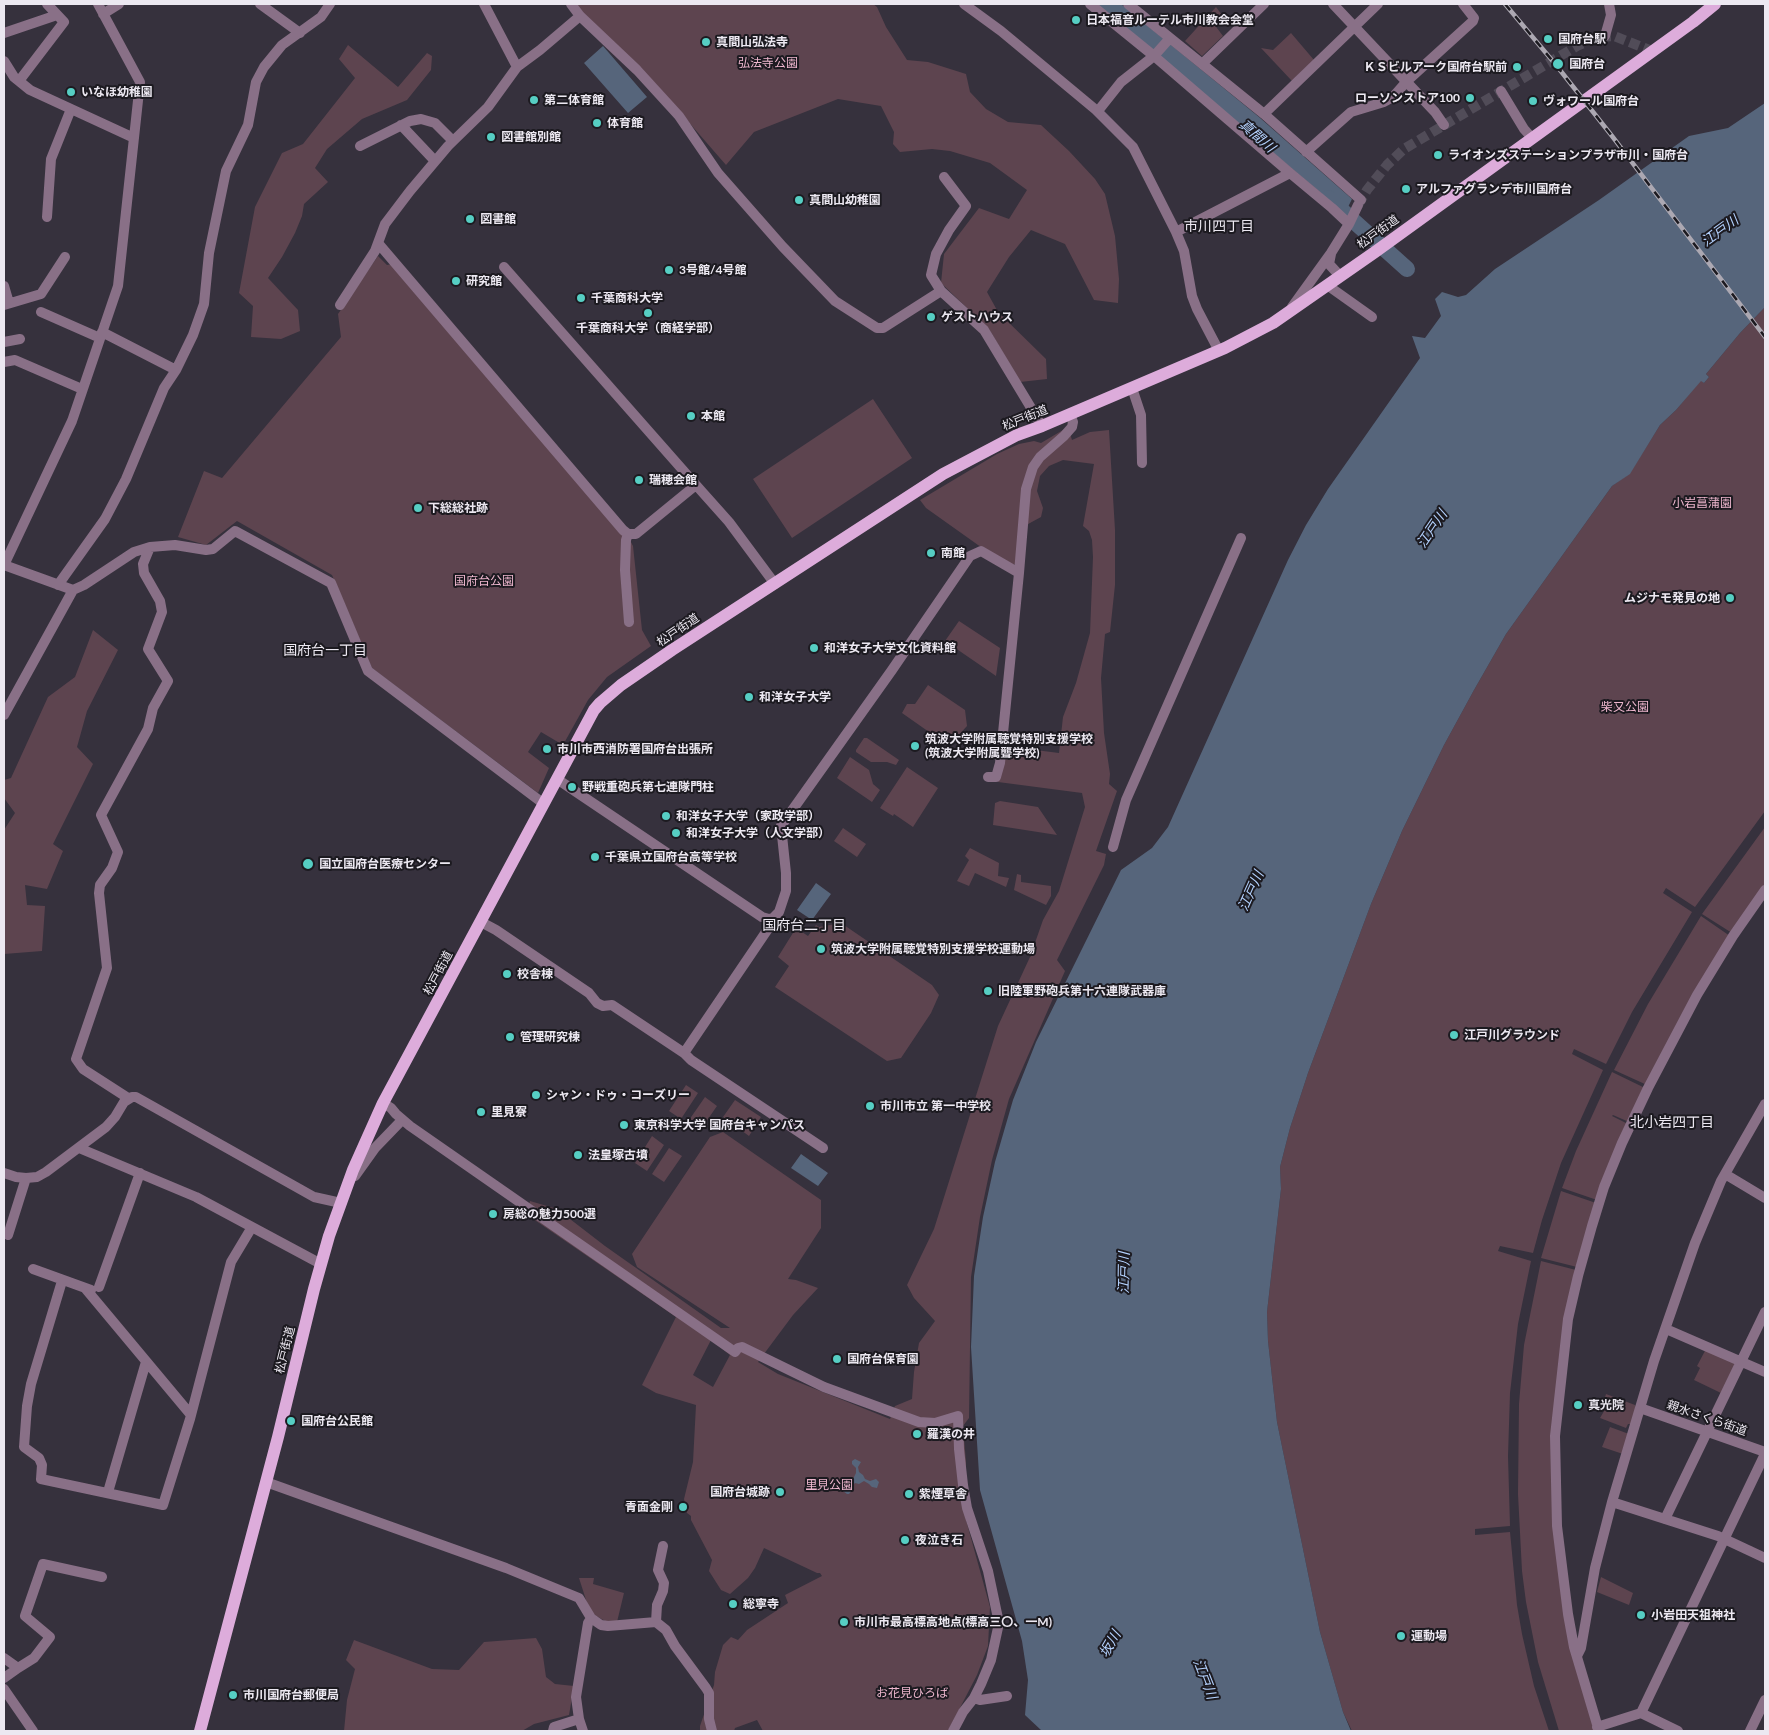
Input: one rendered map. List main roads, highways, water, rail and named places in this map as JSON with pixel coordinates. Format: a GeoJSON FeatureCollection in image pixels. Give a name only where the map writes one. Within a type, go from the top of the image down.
{"type":"FeatureCollection","features":[{"type":"Feature","properties":{"kind":"main road","name":"松戸街道"},"geometry":{"type":"LineString","coordinates":[[200,1731],[321,1264],[363,1145],[383,1103],[594,710],[605,697],[651,664],[943,474],[1006,440],[1219,351],[1256,333],[1394,238],[1693,22],[1714,4]]}},
{"type":"Feature","properties":{"kind":"water"},"geometry":{"type":"Polygon","coordinates":[[[1095,4],[1121,4],[1259,117],[1352,199],[1345,213],[1095,4]]]}},
{"type":"Feature","properties":{"kind":"water"},"geometry":{"type":"Polygon","coordinates":[[[603,46],[647,97],[628,113],[584,63],[603,46]]]}},
{"type":"Feature","properties":{"kind":"water"},"geometry":{"type":"Polygon","coordinates":[[[1765,103],[1765,307],[1740,333],[1706,374],[1709,377],[1704,383],[1701,381],[1660,425],[1630,474],[1612,486],[1506,634],[1474,690],[1444,745],[1402,831],[1371,904],[1308,1073],[1290,1128],[1280,1167],[1281,1189],[1267,1312],[1268,1341],[1277,1422],[1320,1632],[1343,1712],[1351,1731],[1042,1731],[1025,1715],[1028,1680],[1022,1641],[980,1490],[971,1347],[974,1276],[983,1217],[995,1162],[1013,1100],[1036,1042],[1121,870],[1152,848],[1168,827],[1288,560],[1306,525],[1328,489],[1420,358],[1412,336],[1425,338],[1441,316],[1435,299],[1442,292],[1458,297],[1466,295],[1495,269],[1599,200],[1689,136],[1728,128],[1765,103]]]}},
{"type":"Feature","properties":{"kind":"water"},"geometry":{"type":"Polygon","coordinates":[[[816,883],[831,894],[812,920],[797,910],[816,883]]]}},
{"type":"Feature","properties":{"kind":"water"},"geometry":{"type":"Polygon","coordinates":[[[801,1154],[828,1173],[818,1186],[791,1168],[801,1154]]]}},
{"type":"Feature","properties":{"kind":"water"},"geometry":{"type":"Polygon","coordinates":[[[855,1459],[861,1462],[858,1467],[859,1472],[865,1479],[870,1481],[876,1479],[879,1482],[877,1488],[864,1481],[859,1484],[855,1483],[851,1487],[852,1490],[849,1494],[843,1491],[843,1486],[845,1484],[850,1485],[856,1473],[856,1468],[852,1464],[852,1461],[855,1459]]]}},
{"type":"Feature","properties":{"kind":"waterway","name":"真間川"},"geometry":{"type":"LineString","coordinates":[[1328,198],[1407,269]]}},
{"type":"Feature","properties":{"kind":"tunnel"},"geometry":{"type":"LineString","coordinates":[[1358,205],[1367,190],[1387,165],[1404,149],[1577,46],[1597,37],[1614,36],[1652,51]]}},
{"type":"Feature","properties":{"kind":"railway"},"geometry":{"type":"LineString","coordinates":[[1505,4],[1612,136],[1765,337]]}},
{"type":"Feature","properties":{"kind":"place","name":"日本福音ルーテル市川教会会堂"},"geometry":{"type":"Point","coordinates":[1076,20]}},
{"type":"Feature","properties":{"kind":"place","name":"国府台駅"},"geometry":{"type":"Point","coordinates":[1548,39]}},
{"type":"Feature","properties":{"kind":"place","name":"真間山弘法寺"},"geometry":{"type":"Point","coordinates":[706,42]}},
{"type":"Feature","properties":{"kind":"place","name":"国府台"},"geometry":{"type":"Point","coordinates":[1558,64]}},
{"type":"Feature","properties":{"kind":"place","name":"ＫＳビルアーク国府台駅前"},"geometry":{"type":"Point","coordinates":[1517,67]}},
{"type":"Feature","properties":{"kind":"place","name":"いなほ幼稚園"},"geometry":{"type":"Point","coordinates":[71,92]}},
{"type":"Feature","properties":{"kind":"place","name":"ローソンストア100"},"geometry":{"type":"Point","coordinates":[1470,98]}},
{"type":"Feature","properties":{"kind":"place","name":"第二体育館"},"geometry":{"type":"Point","coordinates":[534,100]}},
{"type":"Feature","properties":{"kind":"place","name":"ヴォワール国府台"},"geometry":{"type":"Point","coordinates":[1533,101]}},
{"type":"Feature","properties":{"kind":"place","name":"体育館"},"geometry":{"type":"Point","coordinates":[597,123]}},
{"type":"Feature","properties":{"kind":"place","name":"図書館別館"},"geometry":{"type":"Point","coordinates":[491,137]}},
{"type":"Feature","properties":{"kind":"place","name":"ライオンズステーションプラザ市川・国府台"},"geometry":{"type":"Point","coordinates":[1438,155]}},
{"type":"Feature","properties":{"kind":"place","name":"アルファグランデ市川国府台"},"geometry":{"type":"Point","coordinates":[1406,189]}},
{"type":"Feature","properties":{"kind":"place","name":"真間山幼稚園"},"geometry":{"type":"Point","coordinates":[799,200]}},
{"type":"Feature","properties":{"kind":"place","name":"図書館"},"geometry":{"type":"Point","coordinates":[470,219]}},
{"type":"Feature","properties":{"kind":"place","name":"3号館/4号館"},"geometry":{"type":"Point","coordinates":[669,270]}},
{"type":"Feature","properties":{"kind":"place","name":"研究館"},"geometry":{"type":"Point","coordinates":[456,281]}},
{"type":"Feature","properties":{"kind":"place","name":"千葉商科大学"},"geometry":{"type":"Point","coordinates":[581,298]}},
{"type":"Feature","properties":{"kind":"place","name":"千葉商科大学（商経学部）"},"geometry":{"type":"Point","coordinates":[648,313]}},
{"type":"Feature","properties":{"kind":"place","name":"ゲストハウス"},"geometry":{"type":"Point","coordinates":[931,317]}},
{"type":"Feature","properties":{"kind":"place","name":"本館"},"geometry":{"type":"Point","coordinates":[691,416]}},
{"type":"Feature","properties":{"kind":"place","name":"瑞穂会館"},"geometry":{"type":"Point","coordinates":[639,480]}},
{"type":"Feature","properties":{"kind":"place","name":"下総総社跡"},"geometry":{"type":"Point","coordinates":[418,508]}},
{"type":"Feature","properties":{"kind":"place","name":"南館"},"geometry":{"type":"Point","coordinates":[931,553]}},
{"type":"Feature","properties":{"kind":"place","name":"ムジナモ発見の地"},"geometry":{"type":"Point","coordinates":[1730,598]}},
{"type":"Feature","properties":{"kind":"place","name":"和洋女子大学文化資料館"},"geometry":{"type":"Point","coordinates":[814,648]}},
{"type":"Feature","properties":{"kind":"place","name":"和洋女子大学"},"geometry":{"type":"Point","coordinates":[749,697]}},
{"type":"Feature","properties":{"kind":"place","name":"筑波大学附属聴覚特別支援学校 (筑波大学附属聾学校)"},"geometry":{"type":"Point","coordinates":[915,746]}},
{"type":"Feature","properties":{"kind":"place","name":"市川市西消防署国府台出張所"},"geometry":{"type":"Point","coordinates":[547,749]}},
{"type":"Feature","properties":{"kind":"place","name":"野戦重砲兵第七連隊門柱"},"geometry":{"type":"Point","coordinates":[572,787]}},
{"type":"Feature","properties":{"kind":"place","name":"和洋女子大学（家政学部）"},"geometry":{"type":"Point","coordinates":[666,816]}},
{"type":"Feature","properties":{"kind":"place","name":"和洋女子大学（人文学部）"},"geometry":{"type":"Point","coordinates":[676,833]}},
{"type":"Feature","properties":{"kind":"place","name":"千葉県立国府台高等学校"},"geometry":{"type":"Point","coordinates":[595,857]}},
{"type":"Feature","properties":{"kind":"place","name":"国立国府台医療センター"},"geometry":{"type":"Point","coordinates":[308,864]}},
{"type":"Feature","properties":{"kind":"place","name":"筑波大学附属聴覚特別支援学校運動場"},"geometry":{"type":"Point","coordinates":[821,949]}},
{"type":"Feature","properties":{"kind":"place","name":"校舎棟"},"geometry":{"type":"Point","coordinates":[507,974]}},
{"type":"Feature","properties":{"kind":"place","name":"旧陸軍野砲兵第十六連隊武器庫"},"geometry":{"type":"Point","coordinates":[988,991]}},
{"type":"Feature","properties":{"kind":"place","name":"江戸川グラウンド"},"geometry":{"type":"Point","coordinates":[1454,1035]}},
{"type":"Feature","properties":{"kind":"place","name":"管理研究棟"},"geometry":{"type":"Point","coordinates":[510,1037]}},
{"type":"Feature","properties":{"kind":"place","name":"シャン・ドゥ・コーズリー"},"geometry":{"type":"Point","coordinates":[536,1095]}},
{"type":"Feature","properties":{"kind":"place","name":"市川市立 第一中学校"},"geometry":{"type":"Point","coordinates":[870,1106]}},
{"type":"Feature","properties":{"kind":"place","name":"里見寮"},"geometry":{"type":"Point","coordinates":[481,1112]}},
{"type":"Feature","properties":{"kind":"place","name":"東京科学大学 国府台キャンパス"},"geometry":{"type":"Point","coordinates":[624,1125]}},
{"type":"Feature","properties":{"kind":"place","name":"法皇塚古墳"},"geometry":{"type":"Point","coordinates":[578,1155]}},
{"type":"Feature","properties":{"kind":"place","name":"房総の魅力500選"},"geometry":{"type":"Point","coordinates":[493,1214]}},
{"type":"Feature","properties":{"kind":"place","name":"国府台保育園"},"geometry":{"type":"Point","coordinates":[837,1359]}},
{"type":"Feature","properties":{"kind":"place","name":"真光院"},"geometry":{"type":"Point","coordinates":[1578,1405]}},
{"type":"Feature","properties":{"kind":"place","name":"国府台公民館"},"geometry":{"type":"Point","coordinates":[291,1421]}},
{"type":"Feature","properties":{"kind":"place","name":"羅漢の井"},"geometry":{"type":"Point","coordinates":[917,1434]}},
{"type":"Feature","properties":{"kind":"place","name":"国府台城跡"},"geometry":{"type":"Point","coordinates":[780,1492]}},
{"type":"Feature","properties":{"kind":"place","name":"紫煙草舎"},"geometry":{"type":"Point","coordinates":[909,1494]}},
{"type":"Feature","properties":{"kind":"place","name":"青面金剛"},"geometry":{"type":"Point","coordinates":[683,1507]}},
{"type":"Feature","properties":{"kind":"place","name":"夜泣き石"},"geometry":{"type":"Point","coordinates":[905,1540]}},
{"type":"Feature","properties":{"kind":"place","name":"総寧寺"},"geometry":{"type":"Point","coordinates":[733,1604]}},
{"type":"Feature","properties":{"kind":"place","name":"小岩田天祖神社"},"geometry":{"type":"Point","coordinates":[1641,1615]}},
{"type":"Feature","properties":{"kind":"place","name":"市川市最高標高地点(標高三〇、一M)"},"geometry":{"type":"Point","coordinates":[844,1622]}},
{"type":"Feature","properties":{"kind":"place","name":"運動場"},"geometry":{"type":"Point","coordinates":[1401,1636]}},
{"type":"Feature","properties":{"kind":"place","name":"市川国府台郵便局"},"geometry":{"type":"Point","coordinates":[233,1695]}},
{"type":"Feature","properties":{"kind":"district","name":"市川四丁目"},"geometry":{"type":"Point","coordinates":[1219,226]}},
{"type":"Feature","properties":{"kind":"district","name":"国府台一丁目"},"geometry":{"type":"Point","coordinates":[325,650]}},
{"type":"Feature","properties":{"kind":"district","name":"国府台二丁目"},"geometry":{"type":"Point","coordinates":[804,925]}},
{"type":"Feature","properties":{"kind":"district","name":"北小岩四丁目"},"geometry":{"type":"Point","coordinates":[1672,1122]}},
{"type":"Feature","properties":{"kind":"park label","name":"弘法寺公園"},"geometry":{"type":"Point","coordinates":[768,63]}},
{"type":"Feature","properties":{"kind":"park label","name":"小岩菖蒲園"},"geometry":{"type":"Point","coordinates":[1702,503]}},
{"type":"Feature","properties":{"kind":"park label","name":"国府台公園"},"geometry":{"type":"Point","coordinates":[484,581]}},
{"type":"Feature","properties":{"kind":"park label","name":"柴又公園"},"geometry":{"type":"Point","coordinates":[1625,707]}},
{"type":"Feature","properties":{"kind":"park label","name":"里見公園"},"geometry":{"type":"Point","coordinates":[829,1485]}},
{"type":"Feature","properties":{"kind":"park label","name":"お花見ひろば"},"geometry":{"type":"Point","coordinates":[912,1693]}},
{"type":"Feature","properties":{"kind":"water label","name":"江戸川"},"geometry":{"type":"Point","coordinates":[1720,231]}},
{"type":"Feature","properties":{"kind":"water label","name":"江戸川"},"geometry":{"type":"Point","coordinates":[1432,529]}},
{"type":"Feature","properties":{"kind":"water label","name":"江戸川"},"geometry":{"type":"Point","coordinates":[1251,891]}},
{"type":"Feature","properties":{"kind":"water label","name":"江戸川"},"geometry":{"type":"Point","coordinates":[1124,1273]}},
{"type":"Feature","properties":{"kind":"water label","name":"坂川"},"geometry":{"type":"Point","coordinates":[1110,1644]}},
{"type":"Feature","properties":{"kind":"water label","name":"江戸川"},"geometry":{"type":"Point","coordinates":[1205,1679]}}]}
